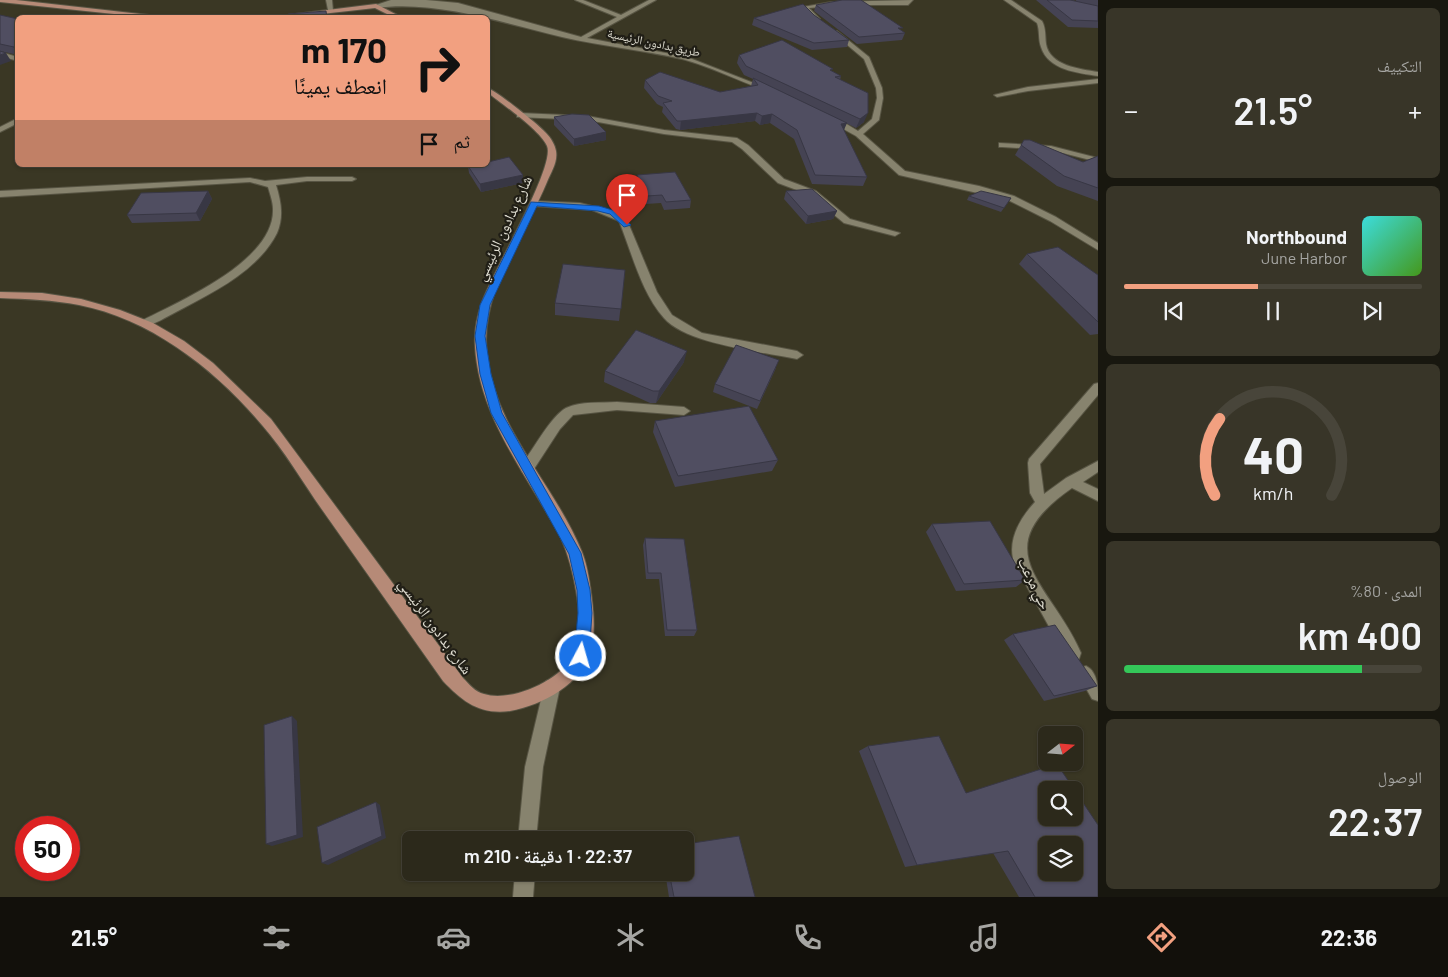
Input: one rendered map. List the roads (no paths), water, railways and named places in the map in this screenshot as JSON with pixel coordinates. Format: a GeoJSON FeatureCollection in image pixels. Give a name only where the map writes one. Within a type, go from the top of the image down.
{"type":"FeatureCollection","features":[{"type":"Feature","properties":{"kind":"main road"},"geometry":{"type":"LineString","coordinates":[[0,0],[146,15]]}},
{"type":"Feature","properties":{"kind":"main road"},"geometry":{"type":"LineString","coordinates":[[290,15],[376,6],[394,15]]}},
{"type":"Feature","properties":{"kind":"main road","name":"شارع بدادون الرئيسي"},"geometry":{"type":"LineString","coordinates":[[0,296],[32,295],[81,301],[145,323],[201,357],[243,395],[268,422],[449,675],[463,690],[479,702],[494,706],[517,701],[552,687],[581,656],[585,613],[584,590],[575,553],[497,413],[488,387],[480,336],[485,305],[534,204],[552,160],[552,150],[550,143],[544,135],[490,92]]}},
{"type":"Feature","properties":{"kind":"street"},"geometry":{"type":"LineString","coordinates":[[329,0],[331,10]]}},
{"type":"Feature","properties":{"kind":"street","name":"طريق بدادون الرئيسية"},"geometry":{"type":"LineString","coordinates":[[376,6],[386,2],[411,0],[458,4],[581,39],[685,58],[770,91]]}},
{"type":"Feature","properties":{"kind":"street"},"geometry":{"type":"LineString","coordinates":[[578,0],[620,17]]}},
{"type":"Feature","properties":{"kind":"street"},"geometry":{"type":"LineString","coordinates":[[581,39],[653,0]]}},
{"type":"Feature","properties":{"kind":"street"},"geometry":{"type":"LineString","coordinates":[[859,134],[874,120],[880,98],[876,76],[867,58],[848,41],[812,16],[806,9],[837,0],[892,4],[908,3],[910,0]]}},
{"type":"Feature","properties":{"kind":"street"},"geometry":{"type":"LineString","coordinates":[[1007,0],[1040,22],[1044,49],[1050,58],[1070,68],[1098,74]]}},
{"type":"Feature","properties":{"kind":"street"},"geometry":{"type":"LineString","coordinates":[[0,54],[15,58]]}},
{"type":"Feature","properties":{"kind":"street"},"geometry":{"type":"LineString","coordinates":[[997,95],[1028,89],[1098,81]]}},
{"type":"Feature","properties":{"kind":"street"},"geometry":{"type":"LineString","coordinates":[[520,114],[587,118],[649,130],[734,140],[745,147],[781,181],[813,193],[842,218],[896,233]]}},
{"type":"Feature","properties":{"kind":"street"},"geometry":{"type":"LineString","coordinates":[[825,116],[859,134],[902,173],[1011,198],[1053,219],[1098,247]]}},
{"type":"Feature","properties":{"kind":"street"},"geometry":{"type":"LineString","coordinates":[[0,130],[15,122]]}},
{"type":"Feature","properties":{"kind":"street"},"geometry":{"type":"LineString","coordinates":[[1002,144],[1051,148],[1098,160]]}},
{"type":"Feature","properties":{"kind":"street"},"geometry":{"type":"LineString","coordinates":[[0,194],[250,180],[267,183],[307,179],[352,179]]}},
{"type":"Feature","properties":{"kind":"street"},"geometry":{"type":"LineString","coordinates":[[145,323],[222,282],[254,260],[275,226],[278,198],[272,185],[267,183]]}},
{"type":"Feature","properties":{"kind":"street"},"geometry":{"type":"LineString","coordinates":[[534,204],[599,208],[613,213],[623,220],[652,292],[668,317],[680,326],[699,336],[797,355]]}},
{"type":"Feature","properties":{"kind":"street"},"geometry":{"type":"LineString","coordinates":[[1043,504],[1037,493],[1034,463],[1098,387]]}},
{"type":"Feature","properties":{"kind":"street"},"geometry":{"type":"LineString","coordinates":[[527,468],[556,426],[569,412],[579,409],[617,406],[684,411]]}},
{"type":"Feature","properties":{"kind":"street","name":"حي مرعب"},"geometry":{"type":"LineString","coordinates":[[1098,466],[1071,482],[1028,518],[1023,530],[1019,557],[1038,594],[1098,693]]}},
{"type":"Feature","properties":{"kind":"street"},"geometry":{"type":"LineString","coordinates":[[1071,482],[1098,495]]}},
{"type":"Feature","properties":{"kind":"street"},"geometry":{"type":"LineString","coordinates":[[528,831],[534,767],[552,687]]}},
{"type":"Feature","properties":{"kind":"street"},"geometry":{"type":"LineString","coordinates":[[523,897],[524,881]]}}]}
